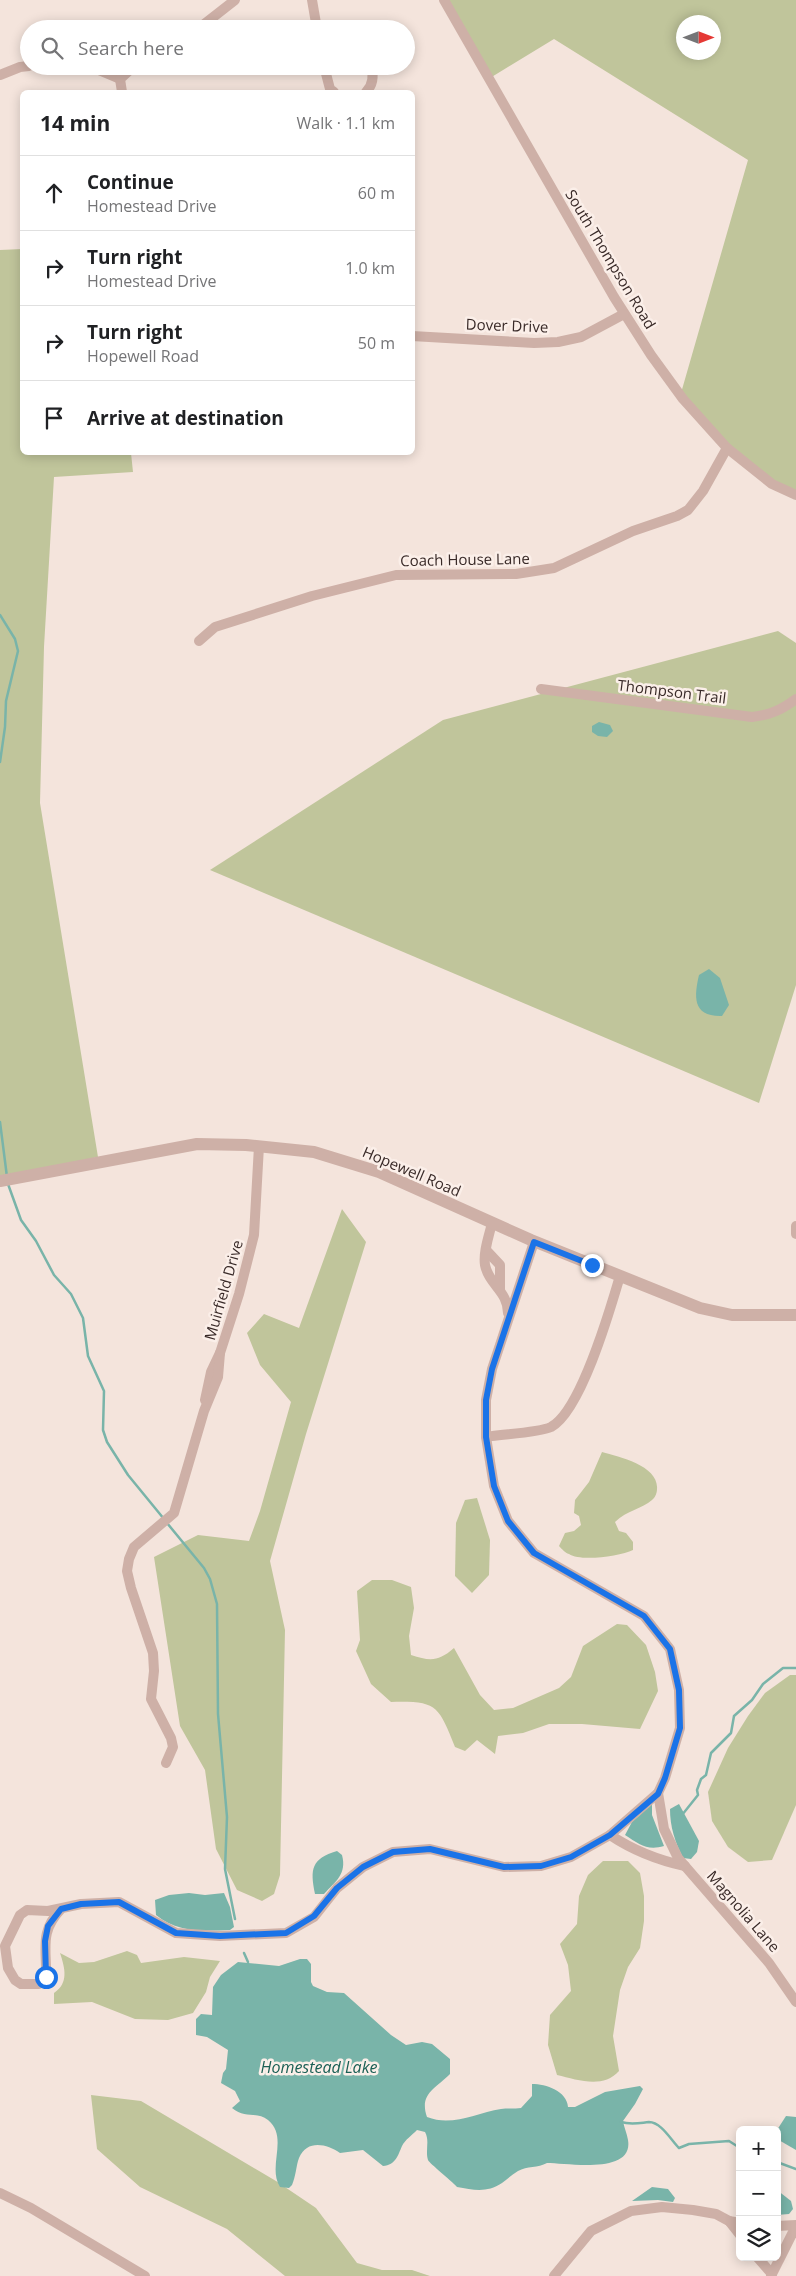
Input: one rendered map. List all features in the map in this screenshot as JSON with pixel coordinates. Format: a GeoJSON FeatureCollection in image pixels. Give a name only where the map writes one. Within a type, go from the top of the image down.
{"type":"FeatureCollection","features":[{"type":"Feature","properties":{"kind":"street"},"geometry":{"type":"LineString","coordinates":[[212,20],[235,0]]}},
{"type":"Feature","properties":{"kind":"street"},"geometry":{"type":"LineString","coordinates":[[312,0],[315,20]]}},
{"type":"Feature","properties":{"kind":"street","name":"South Thompson Road"},"geometry":{"type":"LineString","coordinates":[[444,0],[624,314],[650,355],[683,399],[727,448],[772,484],[796,495]]}},
{"type":"Feature","properties":{"kind":"street"},"geometry":{"type":"LineString","coordinates":[[0,75],[20,67]]}},
{"type":"Feature","properties":{"kind":"street"},"geometry":{"type":"LineString","coordinates":[[110,75],[120,79]]}},
{"type":"Feature","properties":{"kind":"street"},"geometry":{"type":"LineString","coordinates":[[120,79],[124,75]]}},
{"type":"Feature","properties":{"kind":"street"},"geometry":{"type":"LineString","coordinates":[[326,75],[331,90]]}},
{"type":"Feature","properties":{"kind":"street"},"geometry":{"type":"LineString","coordinates":[[368,90],[373,80],[373,75]]}},
{"type":"Feature","properties":{"kind":"street"},"geometry":{"type":"LineString","coordinates":[[120,79],[122,90]]}},
{"type":"Feature","properties":{"kind":"street","name":"Dover Drive"},"geometry":{"type":"LineString","coordinates":[[415,336],[534,343],[558,342],[581,337],[624,314]]}},
{"type":"Feature","properties":{"kind":"street","name":"Coach House Lane"},"geometry":{"type":"LineString","coordinates":[[199,641],[215,627],[383,577],[422,573],[522,574],[554,568],[633,531],[677,516],[688,510],[703,491],[727,448]]}},
{"type":"Feature","properties":{"kind":"street","name":"Thompson Trail"},"geometry":{"type":"LineString","coordinates":[[541,689],[752,716],[767,715],[782,709],[796,700]]}},
{"type":"Feature","properties":{"kind":"street","name":"Hopewell Road"},"geometry":{"type":"LineString","coordinates":[[0,1181],[197,1144],[259,1146],[314,1152],[386,1175],[534,1242],[700,1308],[732,1315],[796,1315]]}},
{"type":"Feature","properties":{"kind":"street","name":"Muirfield Drive"},"geometry":{"type":"LineString","coordinates":[[166,1763],[173,1747],[171,1738],[151,1699],[154,1671],[153,1653],[130,1588],[127,1571],[134,1547],[174,1513],[204,1411],[218,1377],[220,1353],[254,1235],[259,1146]]}},
{"type":"Feature","properties":{"kind":"street"},"geometry":{"type":"LineString","coordinates":[[492,1223],[485,1265],[490,1279],[508,1302],[508,1322]]}},
{"type":"Feature","properties":{"kind":"street"},"geometry":{"type":"LineString","coordinates":[[796,1226],[796,1234]]}},
{"type":"Feature","properties":{"kind":"street"},"geometry":{"type":"LineString","coordinates":[[61,1909],[48,1926],[45,1946],[46,1977],[38,1984],[21,1984],[14,1980],[8,1968],[5,1946],[20,1915],[28,1910],[48,1911],[81,1904],[119,1902],[176,1933],[247,1936],[286,1933],[314,1916],[337,1888],[363,1867],[393,1852],[430,1849],[504,1867],[541,1866],[571,1857],[610,1835],[658,1794],[665,1778],[680,1728],[679,1690],[670,1649],[644,1616],[534,1553],[508,1521],[494,1486],[486,1437],[486,1400],[492,1369],[534,1242]]}},
{"type":"Feature","properties":{"kind":"street"},"geometry":{"type":"LineString","coordinates":[[486,1437],[549,1428],[562,1420],[608,1318],[620,1276]]}},
{"type":"Feature","properties":{"kind":"street","name":"Magnolia Lane"},"geometry":{"type":"LineString","coordinates":[[658,1794],[664,1829],[678,1858],[769,1963],[796,2002]]}},
{"type":"Feature","properties":{"kind":"street"},"geometry":{"type":"LineString","coordinates":[[610,1835],[648,1856],[685,1866]]}},
{"type":"Feature","properties":{"kind":"street"},"geometry":{"type":"LineString","coordinates":[[0,2193],[31,2208],[145,2276]]}},
{"type":"Feature","properties":{"kind":"street"},"geometry":{"type":"LineString","coordinates":[[554,2276],[591,2231],[631,2211],[662,2207],[693,2210],[716,2214],[729,2221],[736,2222]]}},
{"type":"Feature","properties":{"kind":"street"},"geometry":{"type":"LineString","coordinates":[[729,2221],[736,2230]]}},
{"type":"Feature","properties":{"kind":"street"},"geometry":{"type":"LineString","coordinates":[[760,2261],[771,2275],[796,2226],[781,2226]]}},
{"type":"Feature","properties":{"kind":"green space"},"geometry":{"type":"Polygon","coordinates":[[[440,0],[796,0],[796,497],[744,462],[681,393],[748,160],[554,39],[490,78],[440,0]]]}},
{"type":"Feature","properties":{"kind":"green space"},"geometry":{"type":"Polygon","coordinates":[[[20,249],[20,455],[131,455],[133,472],[54,477],[44,647],[40,803],[98,1157],[0,1178],[0,250],[20,249]]]}},
{"type":"Feature","properties":{"kind":"green space"},"geometry":{"type":"Polygon","coordinates":[[[778,631],[796,643],[796,985],[759,1103],[210,870],[443,720],[778,631]]]}},
{"type":"Feature","properties":{"kind":"green space"},"geometry":{"type":"Polygon","coordinates":[[[342,1209],[366,1242],[306,1434],[270,1561],[285,1630],[280,1875],[274,1894],[262,1901],[237,1890],[216,1849],[205,1770],[180,1726],[154,1557],[198,1535],[249,1541],[260,1511],[291,1402],[260,1365],[247,1333],[264,1314],[299,1328],[342,1209]]]}},
{"type":"Feature","properties":{"kind":"green space"},"geometry":{"type":"Polygon","coordinates":[[[602,1452],[628,1460],[652,1474],[656,1481],[657,1492],[648,1503],[624,1515],[615,1522],[619,1531],[626,1533],[633,1542],[633,1550],[601,1557],[582,1558],[566,1553],[559,1546],[565,1533],[574,1531],[581,1525],[579,1516],[574,1513],[575,1500],[589,1482],[602,1452]]]}},
{"type":"Feature","properties":{"kind":"green space"},"geometry":{"type":"Polygon","coordinates":[[[477,1498],[490,1540],[489,1575],[472,1593],[455,1576],[456,1523],[465,1500],[477,1498]]]}},
{"type":"Feature","properties":{"kind":"green space"},"geometry":{"type":"Polygon","coordinates":[[[372,1580],[392,1580],[411,1587],[414,1608],[409,1636],[411,1655],[434,1659],[443,1656],[454,1648],[480,1695],[494,1710],[513,1708],[559,1688],[571,1677],[583,1646],[617,1624],[627,1625],[646,1645],[655,1672],[658,1691],[640,1729],[582,1724],[549,1724],[523,1733],[498,1736],[495,1754],[477,1740],[465,1751],[455,1747],[444,1722],[434,1708],[418,1703],[391,1702],[371,1684],[356,1651],[360,1640],[357,1591],[372,1580]]]}},
{"type":"Feature","properties":{"kind":"green space"},"geometry":{"type":"Polygon","coordinates":[[[790,1675],[796,1675],[796,1805],[772,1860],[748,1862],[728,1847],[712,1821],[708,1792],[728,1748],[748,1716],[765,1693],[790,1675]]]}},
{"type":"Feature","properties":{"kind":"green space"},"geometry":{"type":"Polygon","coordinates":[[[603,1861],[628,1861],[640,1873],[644,1896],[644,1921],[640,1948],[628,1967],[620,1990],[613,2036],[619,2071],[613,2077],[606,2080],[590,2082],[557,2075],[548,2045],[550,2015],[571,1991],[568,1965],[560,1944],[577,1924],[579,1896],[588,1875],[603,1861]]]}},
{"type":"Feature","properties":{"kind":"green space"},"geometry":{"type":"Polygon","coordinates":[[[127,1951],[137,1955],[141,1963],[184,1957],[220,1961],[210,1977],[206,1992],[193,2013],[168,2020],[135,2019],[92,2002],[54,2004],[54,1993],[59,1989],[64,1980],[60,1953],[79,1963],[94,1962],[127,1951]]]}},
{"type":"Feature","properties":{"kind":"green space"},"geometry":{"type":"Polygon","coordinates":[[[91,2095],[141,2101],[276,2181],[316,2208],[357,2263],[382,2270],[412,2270],[430,2276],[285,2276],[227,2229],[140,2187],[97,2149],[91,2095]]]}},
{"type":"Feature","properties":{"kind":"water"},"geometry":{"type":"Polygon","coordinates":[[[599,722],[610,725],[613,731],[607,737],[598,736],[592,732],[592,726],[599,722]]]}},
{"type":"Feature","properties":{"kind":"water"},"geometry":{"type":"Polygon","coordinates":[[[709,969],[720,978],[729,1005],[722,1016],[705,1013],[697,1004],[696,990],[699,975],[709,969]]]}},
{"type":"Feature","properties":{"kind":"water"},"geometry":{"type":"Polygon","coordinates":[[[652,1804],[652,1815],[664,1846],[653,1848],[643,1846],[625,1835],[632,1822],[652,1804]]]}},
{"type":"Feature","properties":{"kind":"water"},"geometry":{"type":"Polygon","coordinates":[[[679,1804],[699,1841],[697,1852],[691,1859],[683,1858],[672,1828],[670,1809],[679,1804]]]}},
{"type":"Feature","properties":{"kind":"water"},"geometry":{"type":"Polygon","coordinates":[[[337,1851],[342,1855],[342,1872],[324,1894],[315,1894],[314,1866],[328,1854],[337,1851]]]}},
{"type":"Feature","properties":{"kind":"water"},"geometry":{"type":"Polygon","coordinates":[[[189,1893],[205,1895],[224,1893],[230,1907],[234,1927],[230,1930],[192,1930],[173,1925],[156,1915],[155,1900],[169,1895],[189,1893]]]}},
{"type":"Feature","properties":{"kind":"water","name":"Homestead Lake"},"geometry":{"type":"Polygon","coordinates":[[[300,1959],[307,1959],[311,1964],[311,1982],[313,1986],[327,1992],[344,1993],[391,2035],[406,2045],[422,2042],[432,2044],[450,2059],[450,2074],[427,2097],[425,2109],[427,2117],[446,2121],[501,2109],[521,2108],[532,2096],[532,2084],[543,2085],[560,2093],[567,2101],[568,2107],[575,2107],[605,2092],[640,2086],[643,2089],[623,2121],[628,2140],[627,2151],[621,2158],[610,2163],[583,2165],[547,2163],[525,2168],[496,2186],[475,2190],[457,2187],[428,2160],[425,2132],[417,2130],[403,2144],[394,2162],[383,2166],[363,2150],[340,2153],[329,2147],[318,2145],[307,2148],[299,2158],[292,2185],[289,2188],[280,2187],[276,2170],[278,2143],[274,2127],[264,2117],[242,2113],[232,2108],[240,2101],[235,2091],[221,2083],[226,2069],[228,2050],[207,2037],[196,2035],[196,2019],[201,2014],[212,2015],[213,1987],[221,1975],[238,1962],[279,1966],[300,1959]]]}},
{"type":"Feature","properties":{"kind":"water"},"geometry":{"type":"Polygon","coordinates":[[[786,2116],[796,2117],[796,2150],[781,2141],[780,2126],[786,2116]]]}},
{"type":"Feature","properties":{"kind":"water"},"geometry":{"type":"Polygon","coordinates":[[[652,2187],[668,2189],[675,2198],[673,2202],[658,2200],[632,2201],[652,2187]]]}},
{"type":"Feature","properties":{"kind":"water"},"geometry":{"type":"Polygon","coordinates":[[[781,2193],[791,2201],[793,2209],[789,2214],[781,2215],[781,2193]]]}},
{"type":"Feature","properties":{"kind":"waterway"},"geometry":{"type":"LineString","coordinates":[[0,615],[15,639],[18,651],[6,701],[5,727],[0,762]]}},
{"type":"Feature","properties":{"kind":"waterway"},"geometry":{"type":"LineString","coordinates":[[0,1122],[7,1177]]}},
{"type":"Feature","properties":{"kind":"waterway"},"geometry":{"type":"LineString","coordinates":[[8,1184],[21,1220],[36,1241],[54,1275],[71,1294],[83,1318],[88,1356],[104,1391],[103,1430],[107,1442],[128,1475],[164,1519]]}},
{"type":"Feature","properties":{"kind":"waterway"},"geometry":{"type":"LineString","coordinates":[[167,1523],[204,1568],[210,1579],[217,1604],[218,1714],[227,1817],[225,1869],[235,1919]]}},
{"type":"Feature","properties":{"kind":"waterway"},"geometry":{"type":"LineString","coordinates":[[682,1815],[698,1795],[697,1790],[701,1779],[706,1775],[711,1753],[731,1733],[734,1716],[752,1700],[763,1684],[783,1668],[796,1668]]}},
{"type":"Feature","properties":{"kind":"waterway"},"geometry":{"type":"LineString","coordinates":[[244,1953],[248,1962]]}},
{"type":"Feature","properties":{"kind":"waterway"},"geometry":{"type":"LineString","coordinates":[[621,2122],[632,2124],[649,2122],[658,2125],[679,2148],[689,2144],[729,2141],[736,2145]]}},
{"type":"Feature","properties":{"kind":"waterway"},"geometry":{"type":"LineString","coordinates":[[781,2163],[796,2169]]}},
{"type":"Feature","properties":{"kind":"route"},"geometry":{"type":"LineString","coordinates":[[46,1977],[45,1941],[48,1926],[61,1909],[104,1901],[119,1902],[134,1908],[176,1933],[220,1936],[262,1936],[286,1933],[314,1916],[337,1888],[363,1867],[393,1852],[430,1849],[504,1867],[541,1866],[571,1857],[610,1835],[658,1794],[665,1778],[680,1728],[679,1690],[670,1649],[644,1616],[613,1596],[560,1570],[534,1553],[508,1521],[494,1486],[486,1437],[486,1400],[492,1369],[534,1242],[592,1265]]}}]}
